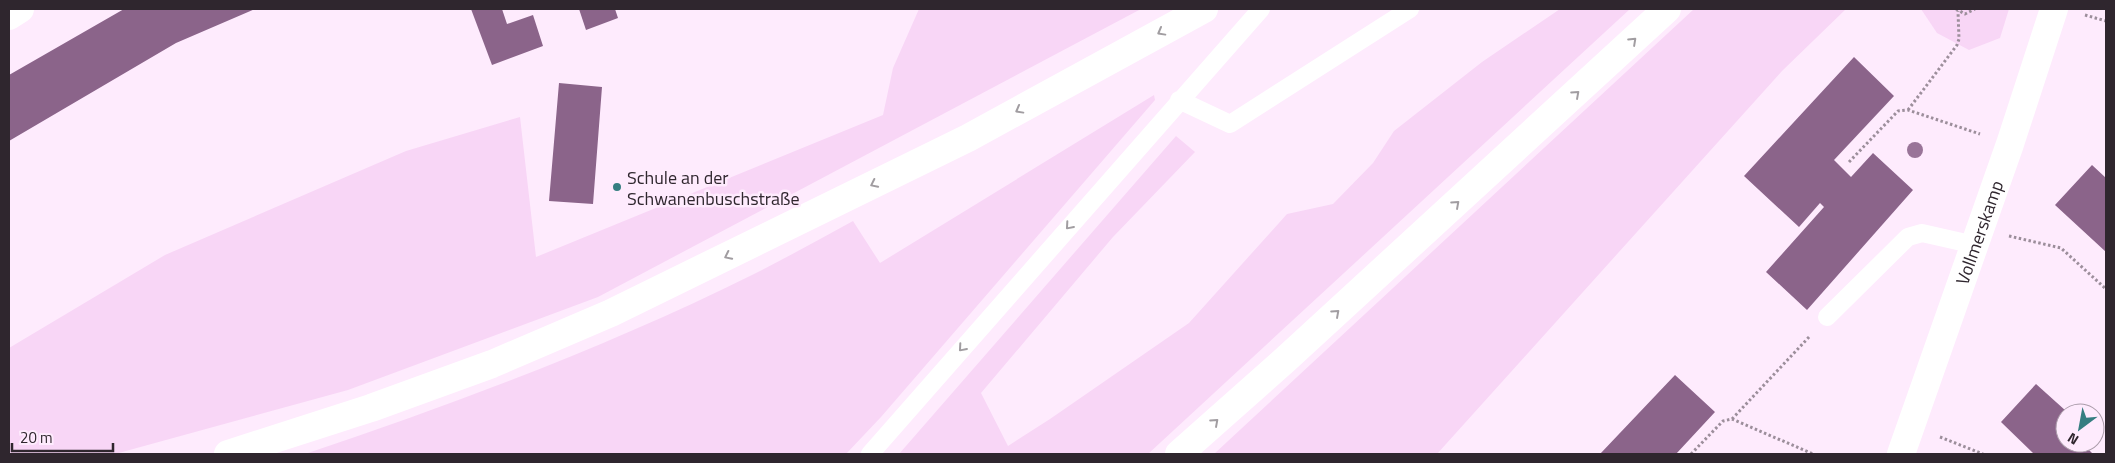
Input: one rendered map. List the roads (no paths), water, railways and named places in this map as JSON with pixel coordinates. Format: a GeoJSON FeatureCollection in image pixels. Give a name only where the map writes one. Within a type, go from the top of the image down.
{"type":"FeatureCollection","features":[{"type":"Feature","properties":{"kind":"main road"},"geometry":{"type":"LineString","coordinates":[[9,16],[20,9]]}},
{"type":"Feature","properties":{"kind":"main road"},"geometry":{"type":"LineString","coordinates":[[228,454],[370,408],[492,364],[611,313],[968,138],[1204,9]]}},
{"type":"Feature","properties":{"kind":"main road"},"geometry":{"type":"LineString","coordinates":[[1179,454],[1301,346],[1667,9]]}},
{"type":"Feature","properties":{"kind":"main road","name":"Vollmerskamp"},"geometry":{"type":"LineString","coordinates":[[1901,454],[2010,144],[2054,9]]}},
{"type":"Feature","properties":{"kind":"lane"},"geometry":{"type":"LineString","coordinates":[[870,454],[1255,15],[1269,9]]}},
{"type":"Feature","properties":{"kind":"lane"},"geometry":{"type":"LineString","coordinates":[[1179,100],[1230,124],[1410,9]]}},
{"type":"Feature","properties":{"kind":"lane"},"geometry":{"type":"LineString","coordinates":[[1827,317],[1908,237],[1922,233],[1975,245]]}},
{"type":"Feature","properties":{"kind":"place","name":"Schule an der Schwanenbuschstraße"},"geometry":{"type":"Point","coordinates":[617,187]}}]}
